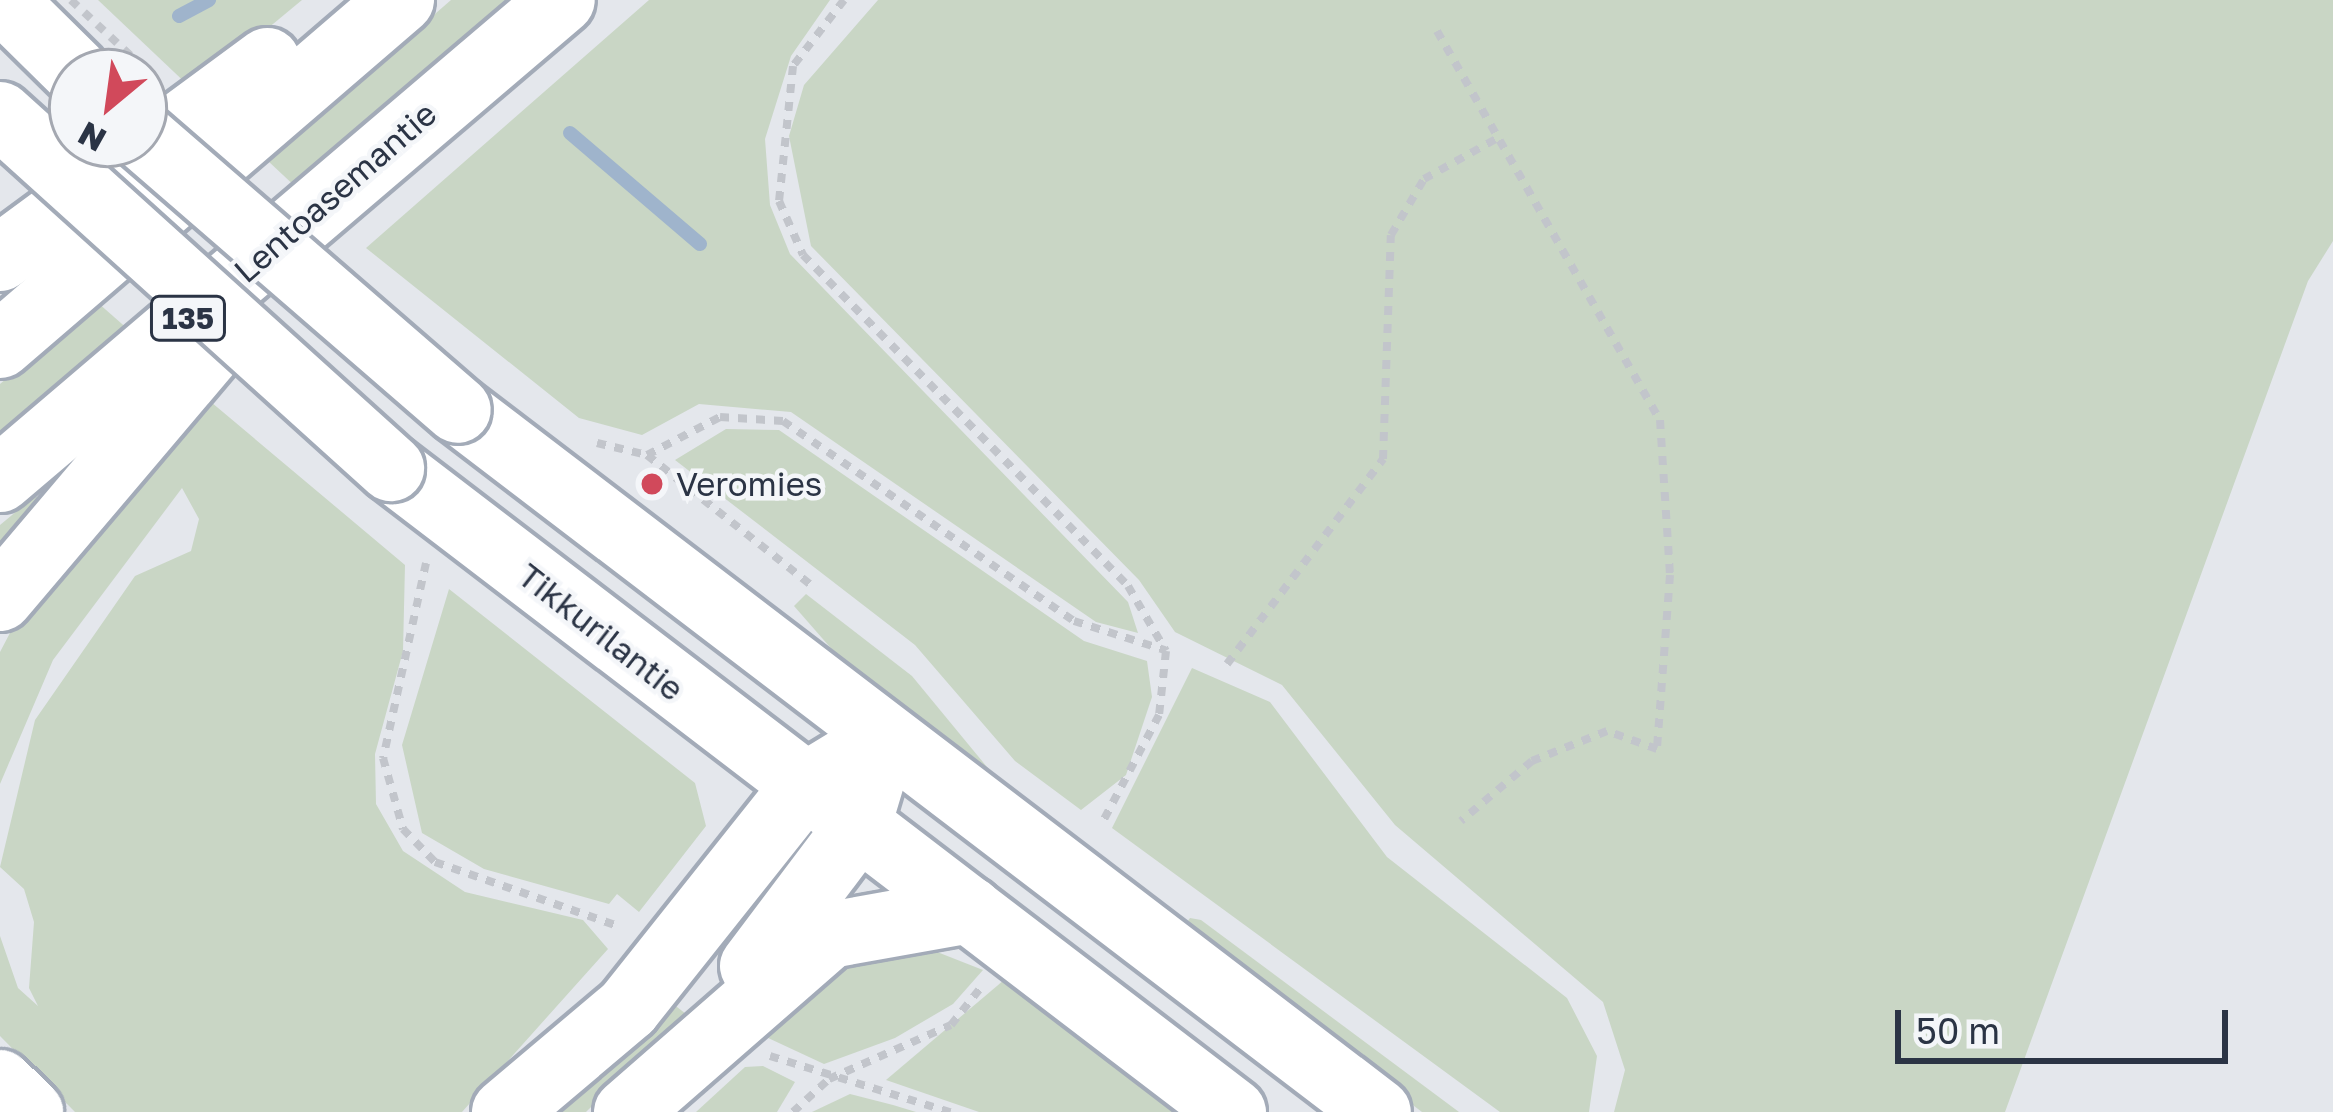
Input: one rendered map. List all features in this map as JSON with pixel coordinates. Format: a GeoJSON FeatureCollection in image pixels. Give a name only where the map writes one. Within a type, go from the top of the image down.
{"type":"FeatureCollection","features":[{"type":"Feature","properties":{"kind":"main road"},"geometry":{"type":"LineString","coordinates":[[0,258],[353,0]]}},
{"type":"Feature","properties":{"kind":"main road"},"geometry":{"type":"LineString","coordinates":[[0,345],[401,0]]}},
{"type":"Feature","properties":{"kind":"main road","name":"Lentoasemantie"},"geometry":{"type":"LineString","coordinates":[[0,479],[562,0]]}},
{"type":"Feature","properties":{"kind":"main road"},"geometry":{"type":"LineString","coordinates":[[7,4],[52,48]]}},
{"type":"Feature","properties":{"kind":"main road","name":"Tikkurilantie"},"geometry":{"type":"LineString","coordinates":[[0,115],[391,468],[1232,1112]]}},
{"type":"Feature","properties":{"kind":"main road"},"geometry":{"type":"LineString","coordinates":[[0,598],[377,157]]}},
{"type":"Feature","properties":{"kind":"main road"},"geometry":{"type":"LineString","coordinates":[[168,159],[458,410],[1378,1112]]}},
{"type":"Feature","properties":{"kind":"main road"},"geometry":{"type":"LineString","coordinates":[[505,1112],[628,1008],[804,787],[884,738]]}},
{"type":"Feature","properties":{"kind":"main road"},"geometry":{"type":"LineString","coordinates":[[683,1058],[857,828],[884,738]]}},
{"type":"Feature","properties":{"kind":"main road"},"geometry":{"type":"LineString","coordinates":[[628,1112],[683,1058],[830,934],[970,910]]}},
{"type":"Feature","properties":{"kind":"main road"},"geometry":{"type":"LineString","coordinates":[[0,1083],[30,1112]]}},
{"type":"Feature","properties":{"kind":"path"},"geometry":{"type":"LineString","coordinates":[[844,0],[794,67],[783,108],[779,202],[803,255],[1128,586],[1166,651],[1152,735],[1101,825]]}},
{"type":"Feature","properties":{"kind":"path"},"geometry":{"type":"LineString","coordinates":[[1437,31],[1660,420],[1670,575],[1657,749],[1607,731],[1532,760],[1461,821]]}},
{"type":"Feature","properties":{"kind":"path"},"geometry":{"type":"LineString","coordinates":[[1227,664],[1383,459],[1391,235],[1424,179],[1496,139]]}},
{"type":"Feature","properties":{"kind":"path"},"geometry":{"type":"LineString","coordinates":[[647,455],[720,417],[783,421],[1073,621],[1166,651]]}},
{"type":"Feature","properties":{"kind":"path"},"geometry":{"type":"LineString","coordinates":[[581,438],[647,455],[812,586]]}},
{"type":"Feature","properties":{"kind":"path"},"geometry":{"type":"LineString","coordinates":[[428,550],[383,758],[403,830],[435,862],[618,926]]}},
{"type":"Feature","properties":{"kind":"path"},"geometry":{"type":"LineString","coordinates":[[793,1112],[829,1079],[951,1025],[993,974]]}},
{"type":"Feature","properties":{"kind":"path"},"geometry":{"type":"LineString","coordinates":[[752,1047],[829,1079],[950,1112]]}},
{"type":"Feature","properties":{"kind":"green space"},"geometry":{"type":"Polygon","coordinates":[[[98,0],[302,0],[193,90],[168,66],[168,48],[149,48],[98,0]]]}},
{"type":"Feature","properties":{"kind":"green space"},"geometry":{"type":"Polygon","coordinates":[[[451,0],[517,0],[300,191],[267,160],[451,0]]]}},
{"type":"Feature","properties":{"kind":"green space"},"geometry":{"type":"Polygon","coordinates":[[[649,0],[830,0],[791,56],[765,139],[770,205],[790,254],[1128,602],[1138,633],[1096,622],[791,412],[699,404],[642,435],[579,418],[366,248],[649,0]]]}},
{"type":"Feature","properties":{"kind":"green space"},"geometry":{"type":"Polygon","coordinates":[[[878,0],[2333,0],[2333,241],[2308,281],[2005,1112],[1614,1112],[1625,1070],[1603,1002],[1395,825],[1282,685],[1175,632],[1139,580],[811,246],[789,136],[804,85],[878,0]]]}},
{"type":"Feature","properties":{"kind":"green space"},"geometry":{"type":"Polygon","coordinates":[[[97,302],[130,331],[0,440],[0,384],[97,302]]]}},
{"type":"Feature","properties":{"kind":"green space"},"geometry":{"type":"Polygon","coordinates":[[[205,397],[405,565],[403,651],[375,754],[376,804],[403,851],[465,892],[583,920],[608,949],[462,1112],[75,1112],[0,1036],[0,936],[18,988],[38,1006],[29,988],[34,922],[24,889],[0,867],[35,720],[135,576],[191,551],[199,519],[182,488],[53,660],[0,784],[0,652],[21,612],[205,397]]]}},
{"type":"Feature","properties":{"kind":"green space"},"geometry":{"type":"Polygon","coordinates":[[[726,429],[779,430],[1084,641],[1147,661],[1152,697],[1126,775],[1081,810],[1015,761],[915,645],[675,460],[726,429]]]}},
{"type":"Feature","properties":{"kind":"green space"},"geometry":{"type":"Polygon","coordinates":[[[35,496],[46,501],[0,576],[0,525],[35,496]]]}},
{"type":"Feature","properties":{"kind":"green space"},"geometry":{"type":"Polygon","coordinates":[[[449,589],[695,783],[706,826],[639,912],[617,894],[609,904],[484,869],[422,833],[402,745],[449,589]]]}},
{"type":"Feature","properties":{"kind":"green space"},"geometry":{"type":"Polygon","coordinates":[[[806,594],[912,676],[1001,784],[857,678],[794,606],[806,594]]]}},
{"type":"Feature","properties":{"kind":"green space"},"geometry":{"type":"Polygon","coordinates":[[[1192,668],[1270,702],[1387,857],[1567,998],[1597,1056],[1589,1112],[1500,1112],[1112,828],[1192,668]]]}},
{"type":"Feature","properties":{"kind":"green space"},"geometry":{"type":"Polygon","coordinates":[[[1190,918],[1201,920],[1459,1112],[1422,1112],[1182,929],[1190,918]]]}},
{"type":"Feature","properties":{"kind":"green space"},"geometry":{"type":"Polygon","coordinates":[[[927,948],[983,970],[953,1004],[895,1038],[824,1064],[766,1037],[849,960],[927,948]]]}},
{"type":"Feature","properties":{"kind":"green space"},"geometry":{"type":"Polygon","coordinates":[[[1004,980],[1184,1112],[979,1112],[886,1080],[1004,980]]]}},
{"type":"Feature","properties":{"kind":"green space"},"geometry":{"type":"Polygon","coordinates":[[[668,1000],[686,1014],[586,1112],[545,1112],[668,1000]]]}},
{"type":"Feature","properties":{"kind":"green space"},"geometry":{"type":"Polygon","coordinates":[[[763,1066],[795,1082],[777,1112],[696,1112],[745,1067],[763,1066]]]}},
{"type":"Feature","properties":{"kind":"green space"},"geometry":{"type":"Polygon","coordinates":[[[850,1094],[893,1105],[916,1112],[812,1112],[850,1094]]]}},
{"type":"Feature","properties":{"kind":"building"},"geometry":{"type":"Polygon","coordinates":[[[646,473],[666,488],[661,494],[641,479],[646,473]]]}},
{"type":"Feature","properties":{"kind":"waterway"},"geometry":{"type":"LineString","coordinates":[[179,16],[209,0]]}},
{"type":"Feature","properties":{"kind":"waterway"},"geometry":{"type":"LineString","coordinates":[[570,133],[700,244]]}},
{"type":"Feature","properties":{"kind":"place","name":"Veromies"},"geometry":{"type":"Point","coordinates":[652,484]}}]}
